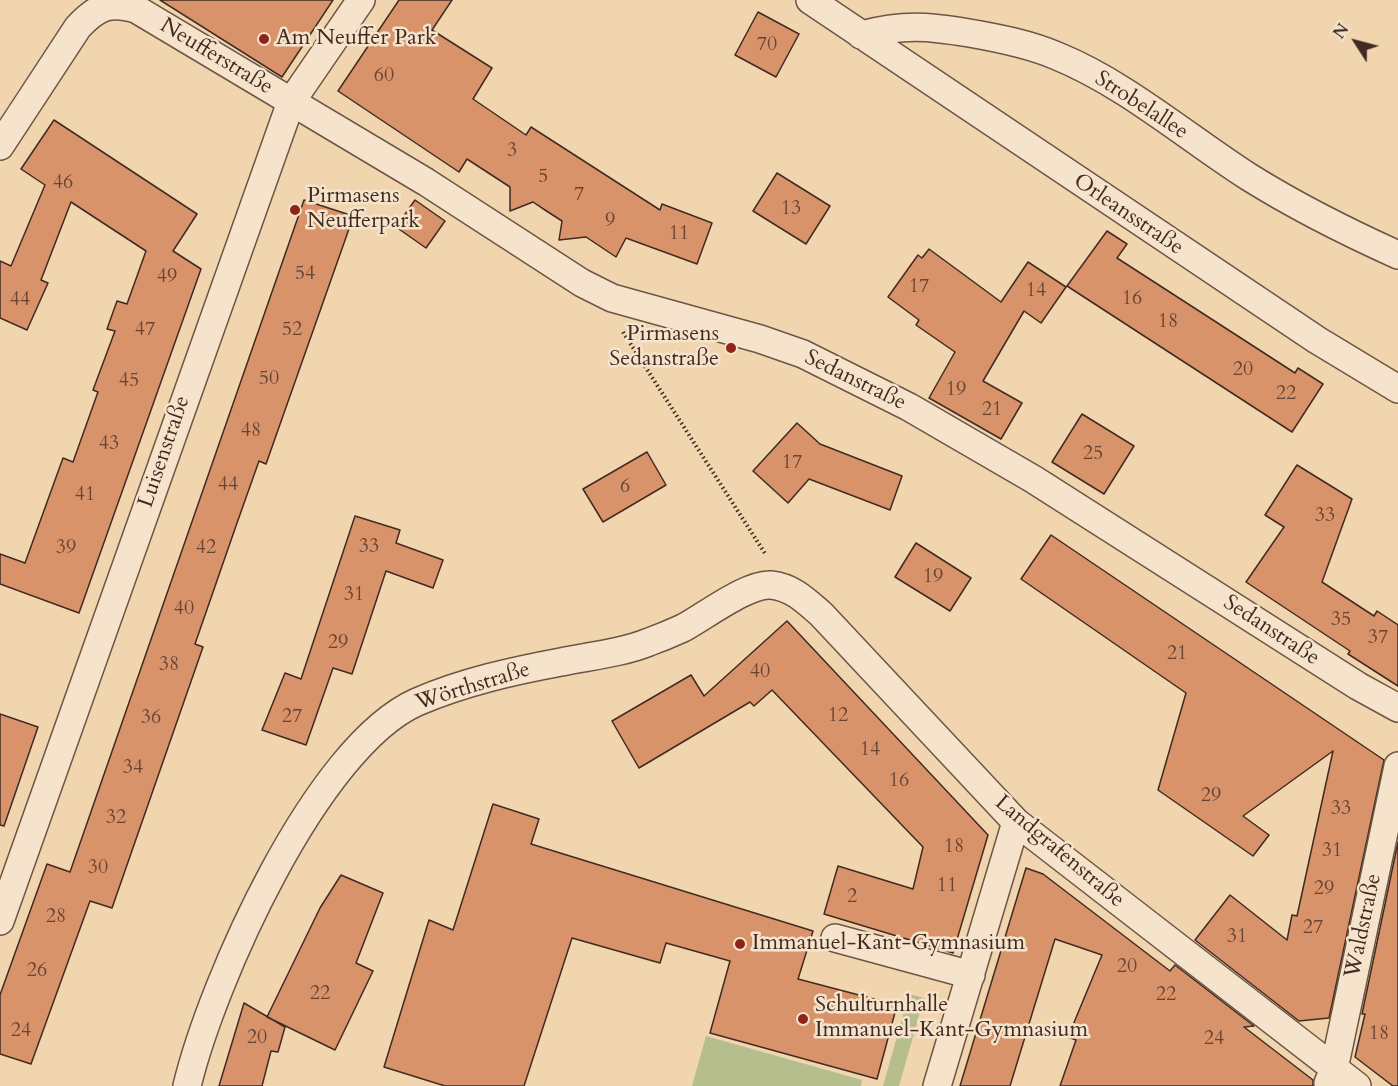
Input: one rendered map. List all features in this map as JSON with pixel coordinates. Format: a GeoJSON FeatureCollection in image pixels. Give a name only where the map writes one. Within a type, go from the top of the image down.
{"type":"FeatureCollection","features":[{"type":"Feature","properties":{"kind":"street","name":"Luisenstraße"},"geometry":{"type":"LineString","coordinates":[[0,921],[291,102],[361,0]]}},
{"type":"Feature","properties":{"kind":"street"},"geometry":{"type":"LineString","coordinates":[[810,0],[861,35]]}},
{"type":"Feature","properties":{"kind":"street","name":"Neufferstraße"},"geometry":{"type":"LineString","coordinates":[[0,146],[78,27],[92,12],[105,6],[124,6],[136,9],[291,102]]}},
{"type":"Feature","properties":{"kind":"street","name":"Strobelallee"},"geometry":{"type":"LineString","coordinates":[[861,35],[895,26],[934,27],[985,36],[1057,56],[1156,113],[1259,183],[1326,222],[1398,255]]}},
{"type":"Feature","properties":{"kind":"street","name":"Orleansstraße"},"geometry":{"type":"LineString","coordinates":[[861,35],[1317,340],[1398,389]]}},
{"type":"Feature","properties":{"kind":"street","name":"Sedanstraße"},"geometry":{"type":"LineString","coordinates":[[291,102],[426,182],[582,283],[612,298],[760,339],[847,374],[1033,479],[1358,687],[1398,708]]}},
{"type":"Feature","properties":{"kind":"street","name":"Wörthstraße"},"geometry":{"type":"LineString","coordinates":[[187,1086],[203,1027],[214,1000],[286,850],[336,773],[387,721],[402,710],[448,690],[496,676],[646,643],[681,629],[755,587],[770,585],[787,589]]}},
{"type":"Feature","properties":{"kind":"street","name":"Landgrafenstraße"},"geometry":{"type":"LineString","coordinates":[[787,589],[802,597],[821,614],[1016,822],[1330,1078],[1357,1086]]}},
{"type":"Feature","properties":{"kind":"street","name":"Waldstraße"},"geometry":{"type":"LineString","coordinates":[[1330,1078],[1398,766]]}},
{"type":"Feature","properties":{"kind":"street"},"geometry":{"type":"LineString","coordinates":[[937,1086],[1016,822]]}},
{"type":"Feature","properties":{"kind":"street"},"geometry":{"type":"LineString","coordinates":[[835,938],[971,975]]}},
{"type":"Feature","properties":{"kind":"path"},"geometry":{"type":"LineString","coordinates":[[612,298],[618,324],[787,589]]}},
{"type":"Feature","properties":{"kind":"green space"},"geometry":{"type":"Polygon","coordinates":[[[909,994],[924,998],[899,1086],[883,1086],[909,994]]]}},
{"type":"Feature","properties":{"kind":"green space"},"geometry":{"type":"Polygon","coordinates":[[[706,1036],[862,1080],[861,1086],[692,1086],[706,1036]]]}},
{"type":"Feature","properties":{"kind":"building","name":"Am Neuffer Park"},"geometry":{"type":"Polygon","coordinates":[[[160,0],[333,0],[282,77],[160,0]]]}},
{"type":"Feature","properties":{"kind":"building"},"geometry":{"type":"Polygon","coordinates":[[[399,0],[452,0],[432,30],[492,68],[473,99],[526,135],[531,127],[660,210],[662,204],[712,223],[697,264],[626,238],[616,257],[586,237],[559,240],[562,221],[533,202],[510,211],[510,187],[467,159],[459,172],[338,91],[399,0]]]}},
{"type":"Feature","properties":{"kind":"building"},"geometry":{"type":"Polygon","coordinates":[[[758,12],[799,34],[776,77],[735,55],[758,12]]]}},
{"type":"Feature","properties":{"kind":"building"},"geometry":{"type":"Polygon","coordinates":[[[54,120],[197,214],[173,251],[201,269],[79,613],[0,584],[0,554],[25,563],[63,458],[73,462],[98,392],[93,390],[115,331],[107,329],[117,301],[127,304],[146,251],[71,202],[41,280],[48,283],[27,330],[0,318],[0,261],[11,266],[45,185],[21,169],[54,120]]]}},
{"type":"Feature","properties":{"kind":"building"},"geometry":{"type":"Polygon","coordinates":[[[777,173],[830,206],[806,244],[753,211],[777,173]]]}},
{"type":"Feature","properties":{"kind":"building"},"geometry":{"type":"Polygon","coordinates":[[[304,200],[350,215],[350,226],[266,464],[259,461],[237,523],[195,644],[203,647],[112,908],[90,901],[31,1064],[0,1054],[0,995],[47,864],[70,872],[304,200]]]}},
{"type":"Feature","properties":{"kind":"building"},"geometry":{"type":"Polygon","coordinates":[[[415,200],[445,221],[426,248],[396,227],[415,200]]]}},
{"type":"Feature","properties":{"kind":"building"},"geometry":{"type":"Polygon","coordinates":[[[1107,231],[1127,244],[1117,258],[1295,373],[1298,368],[1323,384],[1292,432],[1067,286],[1107,231]]]}},
{"type":"Feature","properties":{"kind":"building"},"geometry":{"type":"Polygon","coordinates":[[[929,249],[1001,302],[1028,262],[1066,287],[1041,323],[1024,311],[983,381],[1022,403],[1001,439],[929,398],[955,352],[916,325],[919,320],[888,297],[918,255],[922,258],[929,249]]]}},
{"type":"Feature","properties":{"kind":"building"},"geometry":{"type":"Polygon","coordinates":[[[1082,414],[1134,446],[1104,494],[1052,462],[1082,414]]]}},
{"type":"Feature","properties":{"kind":"building"},"geometry":{"type":"Polygon","coordinates":[[[797,423],[820,444],[902,476],[890,510],[809,479],[788,503],[753,471],[797,423]]]}},
{"type":"Feature","properties":{"kind":"building"},"geometry":{"type":"Polygon","coordinates":[[[647,452],[666,485],[603,522],[583,489],[647,452]]]}},
{"type":"Feature","properties":{"kind":"building"},"geometry":{"type":"Polygon","coordinates":[[[1297,465],[1352,499],[1322,582],[1374,616],[1377,611],[1398,625],[1398,686],[1348,654],[1350,651],[1246,582],[1284,527],[1265,515],[1297,465]]]}},
{"type":"Feature","properties":{"kind":"building"},"geometry":{"type":"Polygon","coordinates":[[[355,516],[400,530],[396,543],[443,560],[433,588],[386,571],[352,674],[333,668],[306,745],[262,730],[285,673],[301,679],[355,516]]]}},
{"type":"Feature","properties":{"kind":"building"},"geometry":{"type":"Polygon","coordinates":[[[1051,535],[1384,760],[1329,1018],[1299,1021],[1195,940],[1230,895],[1287,940],[1292,915],[1297,916],[1333,751],[1243,816],[1269,835],[1253,856],[1158,790],[1186,693],[1021,579],[1051,535]]]}},
{"type":"Feature","properties":{"kind":"building"},"geometry":{"type":"Polygon","coordinates":[[[916,543],[971,578],[950,611],[895,577],[916,543]]]}},
{"type":"Feature","properties":{"kind":"building"},"geometry":{"type":"Polygon","coordinates":[[[787,621],[988,835],[953,953],[824,914],[838,866],[913,889],[923,847],[772,690],[754,706],[750,702],[639,768],[612,721],[691,675],[704,696],[787,621]]]}},
{"type":"Feature","properties":{"kind":"building"},"geometry":{"type":"Polygon","coordinates":[[[0,714],[38,727],[4,826],[0,825],[0,714]]]}},
{"type":"Feature","properties":{"kind":"building","name":"Immanuel-Kant-Gymnasium"},"geometry":{"type":"Polygon","coordinates":[[[493,804],[539,819],[531,844],[813,931],[798,979],[897,1005],[877,1079],[710,1033],[730,961],[666,943],[660,963],[572,938],[524,1086],[445,1086],[384,1067],[429,920],[453,930],[493,804]]]}},
{"type":"Feature","properties":{"kind":"building"},"geometry":{"type":"Polygon","coordinates":[[[1398,842],[1398,1086],[1393,1086],[1355,1057],[1398,842]]]}},
{"type":"Feature","properties":{"kind":"building"},"geometry":{"type":"Polygon","coordinates":[[[1026,868],[1043,874],[1170,971],[1175,965],[1254,1026],[1244,1027],[1313,1080],[1313,1086],[1060,1086],[1076,1040],[1068,1037],[1102,955],[1055,939],[1010,1086],[960,1086],[1026,868]]]}},
{"type":"Feature","properties":{"kind":"building"},"geometry":{"type":"Polygon","coordinates":[[[341,875],[383,893],[356,963],[373,971],[335,1050],[267,1017],[320,908],[341,875]]]}},
{"type":"Feature","properties":{"kind":"building"},"geometry":{"type":"Polygon","coordinates":[[[244,1003],[285,1027],[278,1052],[271,1051],[262,1086],[219,1086],[244,1003]]]}},
{"type":"Feature","properties":{"kind":"place","name":"Am Neuffer Park"},"geometry":{"type":"Point","coordinates":[264,39]}},
{"type":"Feature","properties":{"kind":"place","name":"Pirmasens Neufferpark"},"geometry":{"type":"Point","coordinates":[295,210]}},
{"type":"Feature","properties":{"kind":"place","name":"Pirmasens Sedanstraße"},"geometry":{"type":"Point","coordinates":[731,348]}},
{"type":"Feature","properties":{"kind":"place","name":"Immanuel-Kant-Gymnasium"},"geometry":{"type":"Point","coordinates":[740,944]}},
{"type":"Feature","properties":{"kind":"place","name":"Schulturnhalle Immanuel-Kant-Gymnasium"},"geometry":{"type":"Point","coordinates":[803,1019]}}]}
